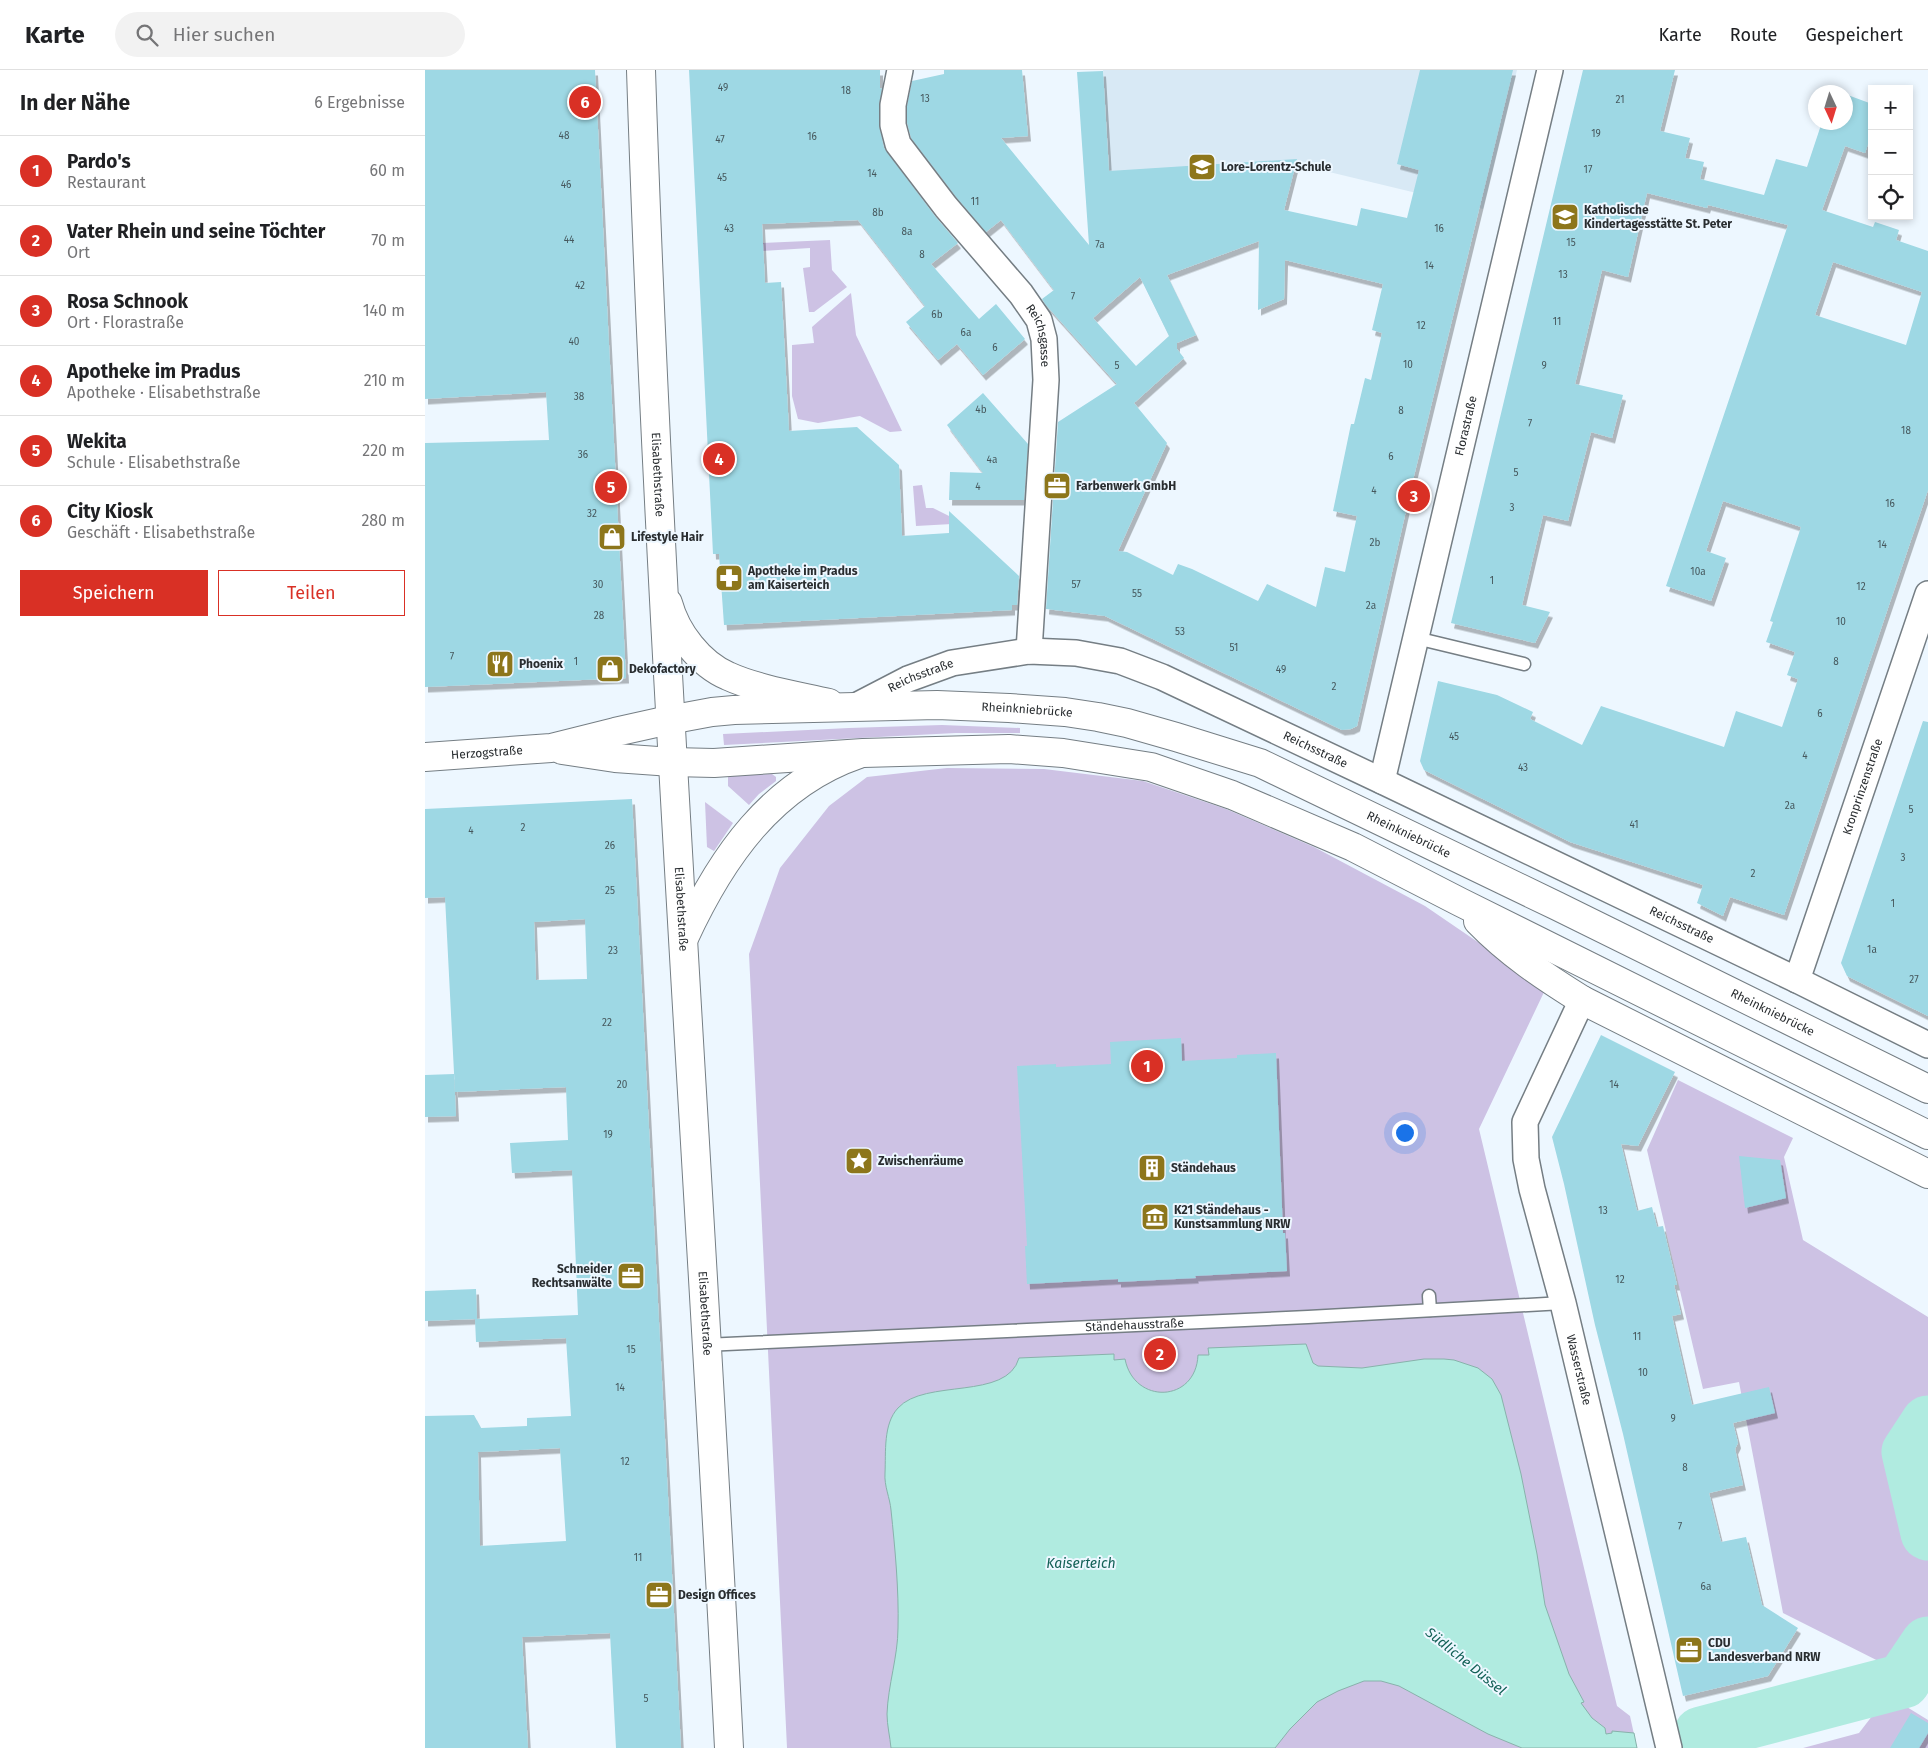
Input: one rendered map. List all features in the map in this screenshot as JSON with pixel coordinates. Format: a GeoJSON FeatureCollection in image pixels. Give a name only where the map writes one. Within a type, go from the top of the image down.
{"type":"FeatureCollection","features":[{"type":"Feature","properties":{"kind":"main road","name":"Elisabethstraße"},"geometry":{"type":"LineString","coordinates":[[641,70],[646,229],[669,720],[729,1748]]}},
{"type":"Feature","properties":{"kind":"main road"},"geometry":{"type":"LineString","coordinates":[[663,582],[669,607],[680,632],[696,652],[718,671],[735,679],[850,707]]}},
{"type":"Feature","properties":{"kind":"main road","name":"Rheinkniebrücke"},"geometry":{"type":"LineString","coordinates":[[850,707],[937,705],[1065,712],[1127,723],[1260,763],[1549,901],[1928,1089]]}},
{"type":"Feature","properties":{"kind":"main road","name":"Reichsstraße"},"geometry":{"type":"LineString","coordinates":[[669,720],[712,712],[850,707]]}},
{"type":"Feature","properties":{"kind":"main road","name":"Herzogstraße"},"geometry":{"type":"LineString","coordinates":[[425,757],[551,748],[669,720]]}},
{"type":"Feature","properties":{"kind":"main road","name":"Herzogstraße"},"geometry":{"type":"LineString","coordinates":[[551,748],[615,758],[672,762]]}},
{"type":"Feature","properties":{"kind":"main road"},"geometry":{"type":"LineString","coordinates":[[672,762],[714,763],[863,753],[1009,749],[1063,753],[1151,767],[1232,795],[1353,847],[1459,902],[1928,1135]]}},
{"type":"Feature","properties":{"kind":"main road"},"geometry":{"type":"LineString","coordinates":[[682,942],[702,898],[738,844],[760,817],[818,772],[863,753]]}},
{"type":"Feature","properties":{"kind":"main road"},"geometry":{"type":"LineString","coordinates":[[1459,902],[1492,936],[1542,976],[1582,1000],[1928,1174]]}},
{"type":"Feature","properties":{"kind":"street","name":"Reichsgasse"},"geometry":{"type":"LineString","coordinates":[[900,70],[893,105],[893,125],[898,144],[946,207],[1021,294],[1039,320],[1044,340],[1046,380],[1029,651]]}},
{"type":"Feature","properties":{"kind":"street","name":"Florastraße"},"geometry":{"type":"LineString","coordinates":[[1381,781],[1550,70]]}},
{"type":"Feature","properties":{"kind":"street","name":"Kronprinzenstraße"},"geometry":{"type":"LineString","coordinates":[[1797,980],[1923,624],[1928,594]]}},
{"type":"Feature","properties":{"kind":"street","name":"Reichsstraße"},"geometry":{"type":"LineString","coordinates":[[850,707],[908,679],[941,666],[1029,651],[1076,653],[1120,661],[1162,677],[1381,781],[1797,980],[1928,1045]]}},
{"type":"Feature","properties":{"kind":"street","name":"Wasserstraße"},"geometry":{"type":"LineString","coordinates":[[1582,1000],[1525,1122],[1526,1159],[1532,1189],[1563,1303],[1669,1748]]}},
{"type":"Feature","properties":{"kind":"lane"},"geometry":{"type":"LineString","coordinates":[[1416,638],[1524,664]]}},
{"type":"Feature","properties":{"kind":"lane"},"geometry":{"type":"LineString","coordinates":[[1429,1296],[1430,1310]]}},
{"type":"Feature","properties":{"kind":"lane","name":"Ständehausstraße"},"geometry":{"type":"LineString","coordinates":[[705,1346],[1563,1303]]}},
{"type":"Feature","properties":{"kind":"shaded area","name":"Lore-Lorentz-Schule"},"geometry":{"type":"Polygon","coordinates":[[[1103,70],[1517,70],[1483,209],[1296,164],[1286,201],[1116,268],[1103,70]]]}},
{"type":"Feature","properties":{"kind":"shaded area"},"geometry":{"type":"Polygon","coordinates":[[[830,240],[832,270],[847,287],[814,312],[809,312],[803,268],[810,267],[810,248],[761,251],[760,243],[830,240]]]}},
{"type":"Feature","properties":{"kind":"shaded area"},"geometry":{"type":"Polygon","coordinates":[[[851,293],[856,335],[902,431],[890,432],[860,416],[818,423],[798,419],[792,396],[792,345],[814,343],[812,327],[851,293]]]}},
{"type":"Feature","properties":{"kind":"shaded area"},"geometry":{"type":"Polygon","coordinates":[[[922,485],[926,508],[933,508],[949,516],[952,524],[916,526],[913,486],[922,485]]]}},
{"type":"Feature","properties":{"kind":"shaded area"},"geometry":{"type":"Polygon","coordinates":[[[942,725],[1020,728],[1020,733],[956,733],[724,745],[723,734],[849,728],[942,725]]]}},
{"type":"Feature","properties":{"kind":"shaded area"},"geometry":{"type":"Polygon","coordinates":[[[947,768],[1044,769],[1143,781],[1226,809],[1314,847],[1425,906],[1545,990],[1479,1129],[1617,1706],[1630,1716],[1637,1748],[787,1748],[749,954],[780,868],[829,806],[867,777],[947,768]]]}},
{"type":"Feature","properties":{"kind":"shaded area"},"geometry":{"type":"Polygon","coordinates":[[[772,774],[776,777],[776,781],[759,794],[749,805],[728,786],[728,776],[772,774]]]}},
{"type":"Feature","properties":{"kind":"shaded area"},"geometry":{"type":"Polygon","coordinates":[[[705,802],[733,823],[714,851],[707,847],[705,802]]]}},
{"type":"Feature","properties":{"kind":"shaded area"},"geometry":{"type":"Polygon","coordinates":[[[1678,1080],[1793,1138],[1784,1157],[1803,1240],[1928,1317],[1928,1447],[1919,1463],[1928,1468],[1928,1686],[1783,1613],[1739,1382],[1703,1389],[1647,1150],[1678,1080]]]}},
{"type":"Feature","properties":{"kind":"shaded area"},"geometry":{"type":"Polygon","coordinates":[[[1902,1704],[1928,1720],[1928,1748],[1803,1748],[1859,1733],[1876,1711],[1902,1704]]]}},
{"type":"Feature","properties":{"kind":"water","name":"Kaiserteich"},"geometry":{"type":"Polygon","coordinates":[[[1306,1344],[1313,1363],[1318,1366],[1362,1368],[1424,1359],[1444,1359],[1454,1360],[1478,1368],[1492,1379],[1501,1395],[1521,1474],[1545,1605],[1569,1674],[1584,1702],[1581,1703],[1592,1718],[1605,1728],[1606,1734],[1612,1733],[1612,1731],[1634,1733],[1637,1748],[1522,1748],[1488,1734],[1399,1686],[1381,1681],[1364,1681],[1317,1702],[1290,1729],[1275,1748],[891,1748],[887,1714],[898,1639],[898,1599],[891,1510],[885,1478],[885,1456],[890,1422],[898,1408],[910,1399],[927,1394],[983,1385],[999,1380],[1011,1371],[1019,1358],[1114,1354],[1114,1360],[1125,1359],[1131,1374],[1140,1385],[1152,1391],[1164,1392],[1176,1389],[1187,1382],[1195,1371],[1198,1355],[1209,1355],[1208,1348],[1306,1344]]]}},
{"type":"Feature","properties":{"kind":"building"},"geometry":{"type":"Polygon","coordinates":[[[425,70],[595,70],[626,678],[425,687],[425,443],[549,440],[546,392],[425,399],[425,70]]]}},
{"type":"Feature","properties":{"kind":"building"},"geometry":{"type":"Polygon","coordinates":[[[689,70],[880,70],[880,89],[882,88],[879,105],[879,125],[884,148],[935,216],[958,243],[931,264],[979,319],[996,304],[1025,339],[983,375],[957,344],[938,360],[906,322],[925,306],[858,220],[762,224],[765,283],[781,282],[789,431],[857,427],[899,465],[902,536],[949,533],[949,511],[1019,576],[1017,605],[1012,605],[1012,610],[724,625],[719,554],[713,554],[689,70]]]}},
{"type":"Feature","properties":{"kind":"building"},"geometry":{"type":"Polygon","coordinates":[[[944,70],[1022,70],[1028,136],[1001,138],[1089,245],[1077,72],[1103,71],[1109,171],[1297,159],[1284,210],[1357,226],[1361,208],[1407,218],[1419,170],[1397,164],[1420,70],[1513,70],[1413,480],[1357,726],[1342,730],[1105,616],[1046,609],[1058,422],[1117,384],[1045,304],[1042,299],[1054,290],[1001,220],[986,232],[911,138],[907,123],[907,106],[912,81],[944,74],[944,70]],[[1259,241],[1167,275],[1196,335],[1177,343],[1177,349],[1184,358],[1134,403],[1167,443],[1118,551],[1127,552],[1173,575],[1178,564],[1192,569],[1258,601],[1267,584],[1316,607],[1325,567],[1345,572],[1357,516],[1333,511],[1351,424],[1354,424],[1365,378],[1371,380],[1382,333],[1372,330],[1383,284],[1285,260],[1284,299],[1258,310],[1259,241]],[[1140,277],[1093,318],[1136,366],[1169,336],[1140,277]]]}},
{"type":"Feature","properties":{"kind":"building"},"geometry":{"type":"Polygon","coordinates":[[[1583,70],[1675,70],[1660,131],[1690,138],[1685,158],[1704,162],[1700,179],[1764,195],[1776,159],[1807,167],[1819,130],[1853,130],[1853,97],[1868,103],[1868,144],[1865,153],[1845,146],[1822,210],[1873,227],[1875,222],[1899,230],[1896,240],[1928,251],[1928,490],[1784,915],[1730,897],[1723,916],[1697,903],[1703,885],[1570,842],[1424,770],[1420,761],[1438,681],[1497,695],[1533,712],[1530,719],[1582,745],[1601,706],[1724,747],[1736,711],[1782,727],[1798,679],[1787,675],[1795,652],[1766,642],[1773,622],[1770,621],[1801,527],[1723,501],[1706,551],[1726,558],[1711,601],[1666,586],[1788,225],[1708,205],[1707,208],[1647,193],[1628,277],[1602,270],[1575,384],[1623,395],[1612,438],[1591,432],[1568,521],[1543,515],[1522,605],[1550,612],[1535,643],[1451,623],[1583,70]],[[1833,262],[1815,315],[1906,345],[1922,292],[1833,262]]]}},
{"type":"Feature","properties":{"kind":"building"},"geometry":{"type":"Polygon","coordinates":[[[983,393],[1028,444],[1024,500],[949,500],[950,472],[983,473],[947,425],[983,393]]]}},
{"type":"Feature","properties":{"kind":"building"},"geometry":{"type":"Polygon","coordinates":[[[1923,721],[1928,722],[1928,1016],[1847,976],[1841,963],[1923,721]]]}},
{"type":"Feature","properties":{"kind":"building"},"geometry":{"type":"Polygon","coordinates":[[[632,799],[681,1748],[616,1748],[610,1633],[522,1637],[528,1748],[425,1748],[425,1416],[474,1415],[481,1428],[527,1426],[527,1418],[571,1416],[566,1338],[476,1342],[475,1319],[425,1321],[425,1291],[476,1289],[477,1319],[578,1315],[572,1170],[512,1173],[510,1143],[568,1140],[566,1087],[455,1092],[445,897],[425,898],[425,809],[632,799]],[[585,919],[534,922],[536,980],[587,979],[585,919]],[[560,1448],[478,1452],[480,1546],[566,1541],[560,1448]]]}},
{"type":"Feature","properties":{"kind":"building"},"geometry":{"type":"Polygon","coordinates":[[[1601,1035],[1675,1072],[1638,1146],[1621,1144],[1637,1211],[1652,1207],[1657,1227],[1663,1226],[1677,1285],[1674,1285],[1681,1314],[1672,1316],[1692,1405],[1769,1387],[1775,1413],[1733,1423],[1738,1443],[1735,1449],[1743,1485],[1709,1493],[1721,1542],[1746,1537],[1762,1605],[1798,1628],[1768,1676],[1683,1696],[1552,1137],[1601,1035]]]}},
{"type":"Feature","properties":{"kind":"building","name":"Ständehaus"},"geometry":{"type":"Polygon","coordinates":[[[1181,1038],[1182,1061],[1237,1058],[1237,1055],[1276,1053],[1283,1233],[1285,1233],[1287,1271],[1118,1282],[1118,1279],[1027,1284],[1025,1246],[1027,1246],[1017,1066],[1056,1064],[1056,1067],[1111,1064],[1110,1042],[1181,1038]]]}},
{"type":"Feature","properties":{"kind":"building"},"geometry":{"type":"Polygon","coordinates":[[[454,1074],[456,1116],[425,1117],[425,1075],[454,1074]]]}},
{"type":"Feature","properties":{"kind":"building"},"geometry":{"type":"Polygon","coordinates":[[[1739,1156],[1780,1160],[1786,1198],[1745,1208],[1739,1156]]]}},
{"type":"Feature","properties":{"kind":"building"},"geometry":{"type":"Polygon","coordinates":[[[1911,1713],[1928,1723],[1928,1733],[1919,1748],[1890,1748],[1911,1713]]]}},
{"type":"Feature","properties":{"kind":"waterway","name":"Südliche Düssel"},"geometry":{"type":"LineString","coordinates":[[1928,1423],[1909,1452],[1928,1533]]}},
{"type":"Feature","properties":{"kind":"waterway","name":"Südliche Düssel"},"geometry":{"type":"LineString","coordinates":[[1701,1734],[1903,1681],[1928,1644]]}},
{"type":"Feature","properties":{"kind":"place","name":"City Kiosk"},"geometry":{"type":"Point","coordinates":[585,102]}},
{"type":"Feature","properties":{"kind":"place","name":"Lore-Lorentz-Schule"},"geometry":{"type":"Point","coordinates":[1202,167]}},
{"type":"Feature","properties":{"kind":"place","name":"Katholische Kindertagesstätte St. Peter"},"geometry":{"type":"Point","coordinates":[1565,217]}},
{"type":"Feature","properties":{"kind":"place","name":"Apotheke im Pradus"},"geometry":{"type":"Point","coordinates":[719,459]}},
{"type":"Feature","properties":{"kind":"place","name":"Farbenwerk GmbH"},"geometry":{"type":"Point","coordinates":[1057,486]}},
{"type":"Feature","properties":{"kind":"place","name":"Wekita"},"geometry":{"type":"Point","coordinates":[611,487]}},
{"type":"Feature","properties":{"kind":"place","name":"Rosa Schnook"},"geometry":{"type":"Point","coordinates":[1414,496]}},
{"type":"Feature","properties":{"kind":"place","name":"Lifestyle Hair"},"geometry":{"type":"Point","coordinates":[612,537]}},
{"type":"Feature","properties":{"kind":"place","name":"Apotheke im Pradus am Kaiserteich"},"geometry":{"type":"Point","coordinates":[729,578]}},
{"type":"Feature","properties":{"kind":"place","name":"Phoenix"},"geometry":{"type":"Point","coordinates":[500,664]}},
{"type":"Feature","properties":{"kind":"place","name":"Dekofactory"},"geometry":{"type":"Point","coordinates":[610,669]}},
{"type":"Feature","properties":{"kind":"place","name":"Pardo's"},"geometry":{"type":"Point","coordinates":[1147,1066]}},
{"type":"Feature","properties":{"kind":"place","name":"Zwischenräume"},"geometry":{"type":"Point","coordinates":[859,1161]}},
{"type":"Feature","properties":{"kind":"place","name":"Ständehaus"},"geometry":{"type":"Point","coordinates":[1152,1168]}},
{"type":"Feature","properties":{"kind":"place","name":"K21 Ständehaus - Kunstsammlung NRW"},"geometry":{"type":"Point","coordinates":[1155,1217]}},
{"type":"Feature","properties":{"kind":"place","name":"Schneider Rechtsanwälte"},"geometry":{"type":"Point","coordinates":[631,1276]}},
{"type":"Feature","properties":{"kind":"place","name":"Vater Rhein und seine Töchter"},"geometry":{"type":"Point","coordinates":[1160,1354]}},
{"type":"Feature","properties":{"kind":"place","name":"Design Offices"},"geometry":{"type":"Point","coordinates":[659,1595]}},
{"type":"Feature","properties":{"kind":"place","name":"CDU Landesverband NRW"},"geometry":{"type":"Point","coordinates":[1689,1650]}}]}
